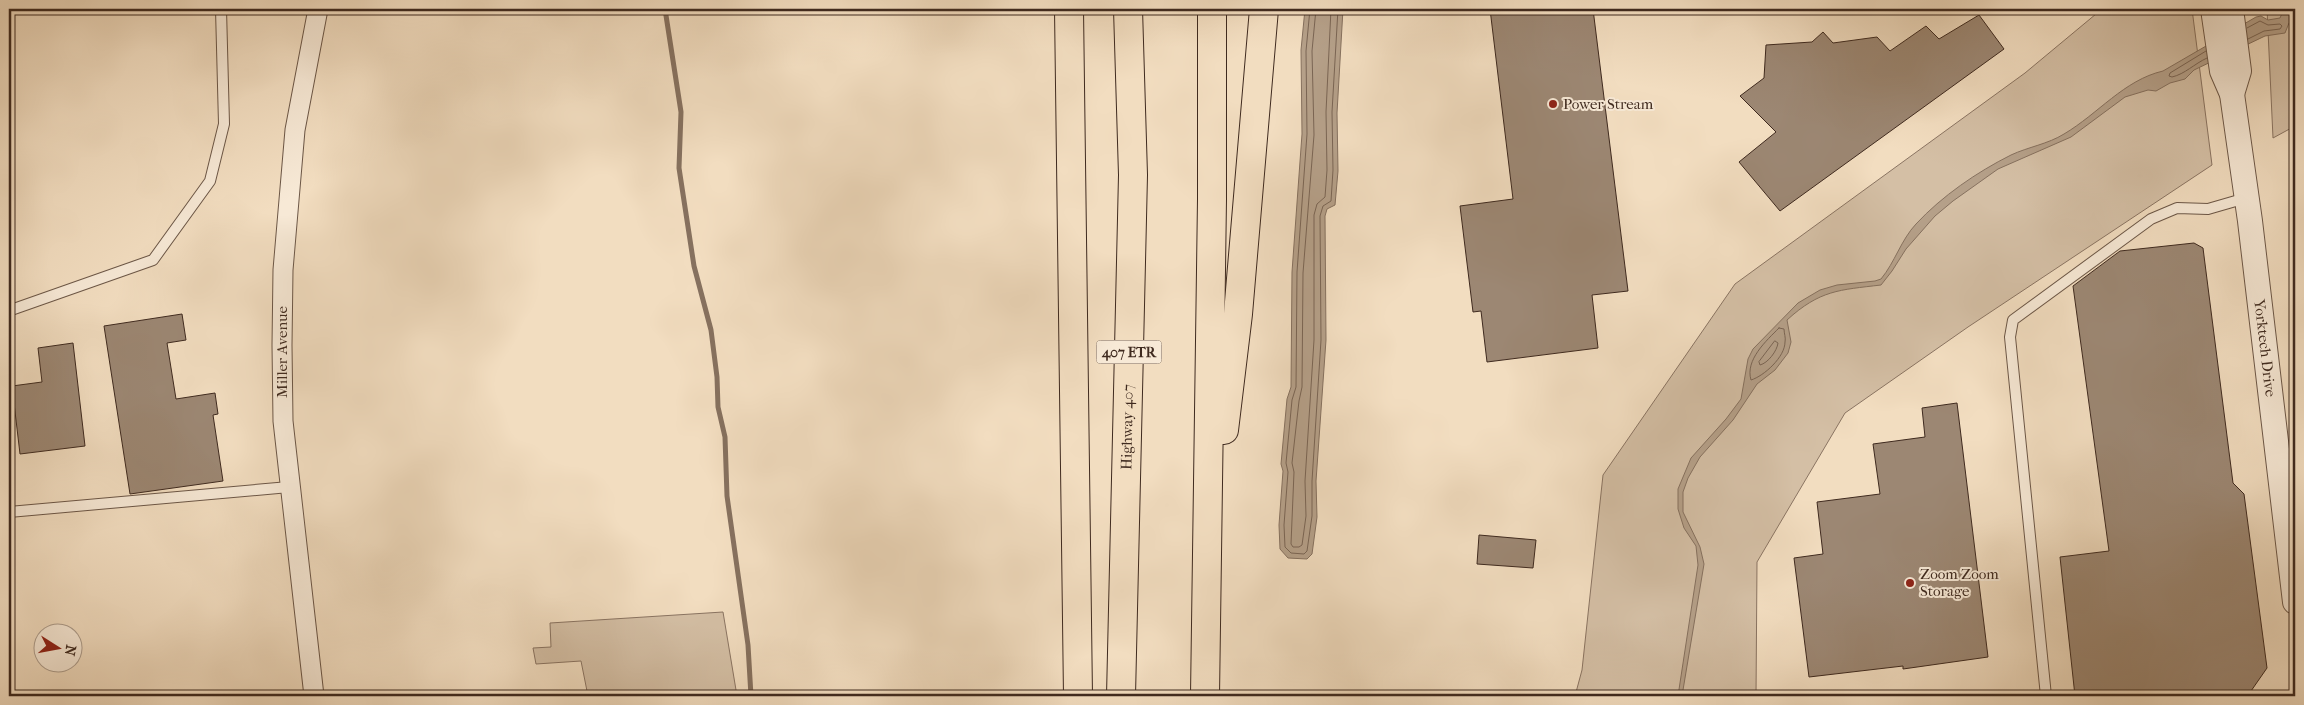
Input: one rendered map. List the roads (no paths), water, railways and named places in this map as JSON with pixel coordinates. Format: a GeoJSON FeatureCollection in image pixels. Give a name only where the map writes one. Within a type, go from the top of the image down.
{"type":"FeatureCollection","features":[{"type":"Feature","properties":{"kind":"highway"},"geometry":{"type":"LineString","coordinates":[[1069,9],[1078,696]]}},
{"type":"Feature","properties":{"kind":"highway","name":"Highway 407"},"geometry":{"type":"LineString","coordinates":[[1121,696],[1133,175],[1128,9]]}},
{"type":"Feature","properties":{"kind":"highway"},"geometry":{"type":"LineString","coordinates":[[1205,696],[1212,199],[1212,9]]}},
{"type":"Feature","properties":{"kind":"highway"},"geometry":{"type":"LineString","coordinates":[[1207,568],[1238,314],[1264,9]]}},
{"type":"Feature","properties":{"kind":"street","name":"Miller Avenue"},"geometry":{"type":"LineString","coordinates":[[314,696],[283,421],[283,270],[295,130],[318,9]]}},
{"type":"Feature","properties":{"kind":"street","name":"Yorktech Drive"},"geometry":{"type":"LineString","coordinates":[[2213,9],[2222,71],[2232,94],[2295,602]]}},
{"type":"Feature","properties":{"kind":"street","name":"Yorktech Drive"},"geometry":{"type":"LineString","coordinates":[[2231,9],[2239,71],[2232,94]]}},
{"type":"Feature","properties":{"kind":"lane"},"geometry":{"type":"LineString","coordinates":[[9,313],[11,310],[153,260],[210,181],[224,124],[221,9]]}},
{"type":"Feature","properties":{"kind":"lane"},"geometry":{"type":"LineString","coordinates":[[2046,696],[2010,337],[2013,320],[2151,219],[2177,208],[2208,209],[2246,198]]}},
{"type":"Feature","properties":{"kind":"lane"},"geometry":{"type":"LineString","coordinates":[[9,512],[289,486]]}},
{"type":"Feature","properties":{"kind":"water"},"geometry":{"type":"Polygon","coordinates":[[[1305,9],[1343,9],[1337,113],[1338,171],[1335,205],[1327,209],[1325,216],[1326,340],[1316,481],[1317,517],[1312,554],[1307,559],[1288,558],[1280,549],[1279,525],[1283,471],[1281,464],[1287,399],[1291,387],[1292,272],[1302,134],[1301,50],[1305,9]]]}},
{"type":"Feature","properties":{"kind":"water"},"geometry":{"type":"Polygon","coordinates":[[[2284,9],[2295,9],[2295,20],[2289,23],[2285,33],[2265,36],[2194,70],[2185,79],[2170,83],[2156,91],[2148,90],[2125,97],[2071,137],[1998,169],[1935,216],[1906,249],[1881,285],[1842,290],[1820,297],[1787,320],[1791,342],[1788,353],[1775,370],[1757,384],[1733,420],[1700,457],[1688,478],[1683,492],[1683,512],[1700,547],[1704,564],[1682,696],[1678,696],[1698,565],[1696,546],[1684,528],[1678,509],[1678,489],[1691,458],[1741,399],[1748,359],[1753,349],[1798,303],[1820,290],[1837,285],[1881,279],[1916,224],[1949,194],[1985,169],[2011,155],[2064,134],[2136,82],[2149,75],[2163,71],[2256,17],[2261,16],[2268,20],[2280,18],[2284,9]]]}},
{"type":"Feature","properties":{"kind":"waterway"},"geometry":{"type":"LineString","coordinates":[[665,9],[681,112],[679,168],[694,266],[711,330],[717,377],[718,407],[725,437],[727,496],[748,645],[751,696]]}},
{"type":"Feature","properties":{"kind":"place","name":"Power Stream"},"geometry":{"type":"Point","coordinates":[1553,104]}},
{"type":"Feature","properties":{"kind":"place","name":"Zoom Zoom Storage"},"geometry":{"type":"Point","coordinates":[1910,583]}}]}
